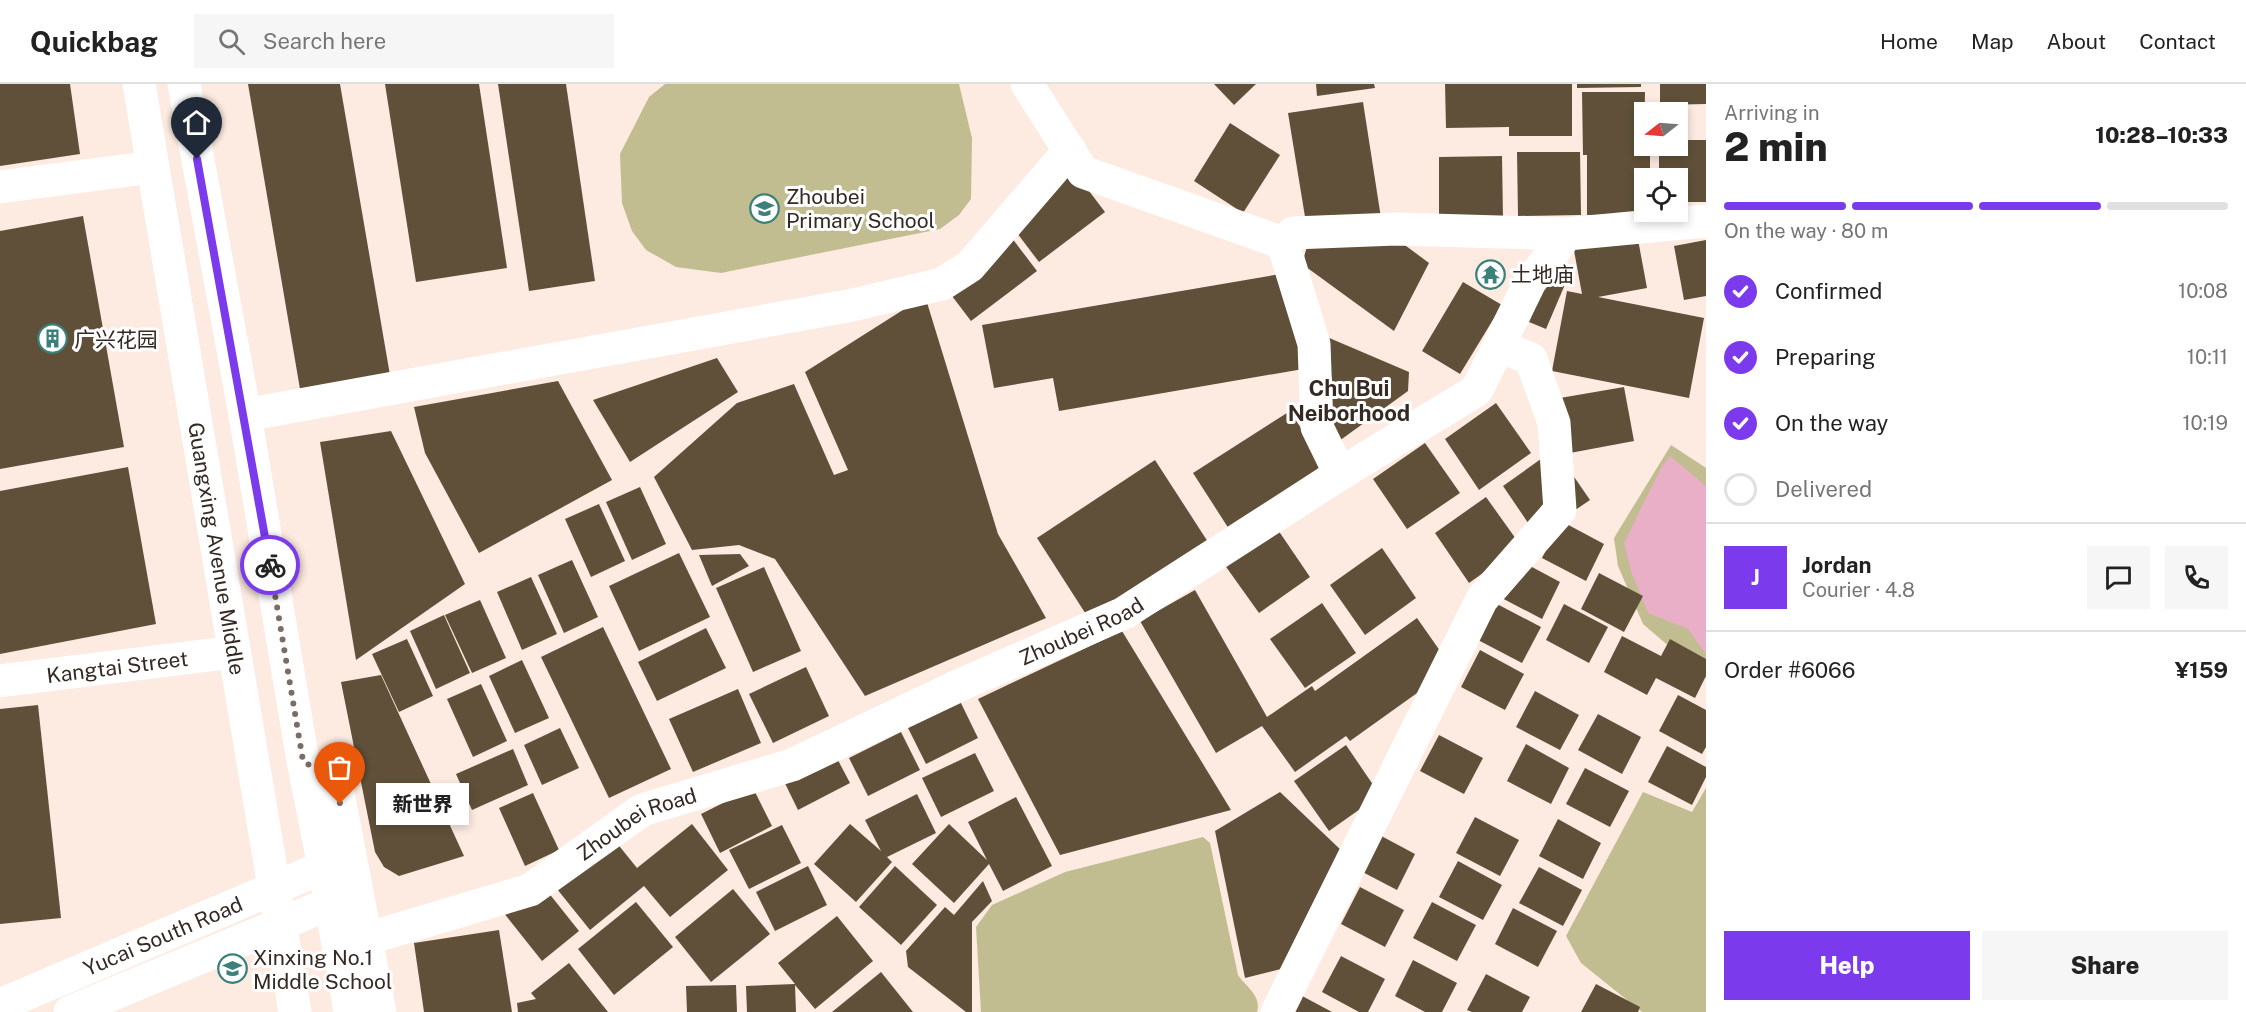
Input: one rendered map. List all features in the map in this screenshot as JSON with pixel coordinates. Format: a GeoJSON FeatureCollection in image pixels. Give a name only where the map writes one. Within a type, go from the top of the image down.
{"type":"FeatureCollection","features":[{"type":"Feature","properties":{"kind":"main road","name":"Guangxing Avenue Middle"},"geometry":{"type":"LineString","coordinates":[[139,84],[295,1012]]}},
{"type":"Feature","properties":{"kind":"main road"},"geometry":{"type":"LineString","coordinates":[[184,84],[245,415],[303,761],[350,1012]]}},
{"type":"Feature","properties":{"kind":"main road"},"geometry":{"type":"LineString","coordinates":[[1027,84],[1083,172],[1283,243]]}},
{"type":"Feature","properties":{"kind":"main road"},"geometry":{"type":"LineString","coordinates":[[245,415],[848,306],[942,284],[970,266],[1070,150]]}},
{"type":"Feature","properties":{"kind":"main road"},"geometry":{"type":"LineString","coordinates":[[0,187],[153,167]]}},
{"type":"Feature","properties":{"kind":"main road"},"geometry":{"type":"LineString","coordinates":[[1283,243],[1293,233],[1396,229],[1567,234],[1706,221]]}},
{"type":"Feature","properties":{"kind":"main road","name":"Zhoubei Road"},"geometry":{"type":"LineString","coordinates":[[366,939],[530,890],[642,810],[792,765],[960,686],[1124,613],[1340,474],[1477,390],[1530,282],[1567,234]]}},
{"type":"Feature","properties":{"kind":"main road"},"geometry":{"type":"LineString","coordinates":[[1283,243],[1314,344],[1317,427],[1340,474]]}},
{"type":"Feature","properties":{"kind":"main road"},"geometry":{"type":"LineString","coordinates":[[1277,1012],[1482,599],[1560,510],[1554,423],[1531,359],[1498,346]]}},
{"type":"Feature","properties":{"kind":"main road","name":"Kangtai Street"},"geometry":{"type":"LineString","coordinates":[[0,681],[234,652]]}},
{"type":"Feature","properties":{"kind":"main road"},"geometry":{"type":"LineString","coordinates":[[303,761],[336,782],[380,1012]]}},
{"type":"Feature","properties":{"kind":"main road","name":"Yucai South Road"},"geometry":{"type":"LineString","coordinates":[[0,1005],[324,867]]}},
{"type":"Feature","properties":{"kind":"main road","name":"Yucai South Road"},"geometry":{"type":"LineString","coordinates":[[70,1012],[331,903]]}},
{"type":"Feature","properties":{"kind":"shaded area"},"geometry":{"type":"Polygon","coordinates":[[[665,84],[959,84],[972,138],[971,199],[959,215],[940,229],[721,273],[676,267],[646,250],[632,231],[622,203],[620,154],[649,97],[665,84]]]}},
{"type":"Feature","properties":{"kind":"shaded area"},"geometry":{"type":"Polygon","coordinates":[[[1671,445],[1706,468],[1706,678],[1643,624],[1618,566],[1614,538],[1671,445]]]}},
{"type":"Feature","properties":{"kind":"shaded area"},"geometry":{"type":"Polygon","coordinates":[[[1670,456],[1706,486],[1706,654],[1688,629],[1648,613],[1632,574],[1624,543],[1662,466],[1670,456]]]}},
{"type":"Feature","properties":{"kind":"shaded area"},"geometry":{"type":"Polygon","coordinates":[[[1706,788],[1706,1012],[1642,1012],[1581,963],[1566,936],[1643,792],[1692,812],[1706,788]]]}},
{"type":"Feature","properties":{"kind":"shaded area"},"geometry":{"type":"Polygon","coordinates":[[[1203,837],[1210,843],[1238,975],[1255,996],[1257,1012],[981,1012],[976,927],[992,905],[1065,872],[1203,837]]]}},
{"type":"Feature","properties":{"kind":"building"},"geometry":{"type":"Polygon","coordinates":[[[0,84],[70,84],[80,154],[0,166],[0,84]]]}},
{"type":"Feature","properties":{"kind":"building"},"geometry":{"type":"Polygon","coordinates":[[[248,84],[340,84],[391,381],[301,395],[248,84]]]}},
{"type":"Feature","properties":{"kind":"building"},"geometry":{"type":"Polygon","coordinates":[[[385,84],[479,84],[507,268],[416,282],[385,84]]]}},
{"type":"Feature","properties":{"kind":"building"},"geometry":{"type":"Polygon","coordinates":[[[498,84],[566,84],[595,281],[529,291],[498,84]]]}},
{"type":"Feature","properties":{"kind":"building"},"geometry":{"type":"Polygon","coordinates":[[[1214,84],[1256,84],[1234,105],[1214,84]]]}},
{"type":"Feature","properties":{"kind":"building"},"geometry":{"type":"Polygon","coordinates":[[[1316,84],[1374,84],[1375,88],[1317,96],[1316,84]]]}},
{"type":"Feature","properties":{"kind":"building"},"geometry":{"type":"Polygon","coordinates":[[[1445,84],[1572,84],[1572,136],[1509,136],[1509,127],[1446,128],[1445,84]]]}},
{"type":"Feature","properties":{"kind":"building"},"geometry":{"type":"Polygon","coordinates":[[[1577,84],[1641,84],[1641,87],[1577,88],[1577,84]]]}},
{"type":"Feature","properties":{"kind":"building"},"geometry":{"type":"Polygon","coordinates":[[[1660,84],[1706,84],[1706,104],[1660,102],[1660,84]]]}},
{"type":"Feature","properties":{"kind":"building"},"geometry":{"type":"Polygon","coordinates":[[[1582,92],[1645,92],[1645,102],[1634,102],[1634,156],[1650,156],[1650,168],[1634,168],[1634,214],[1587,215],[1587,155],[1583,155],[1582,92]]]}},
{"type":"Feature","properties":{"kind":"building"},"geometry":{"type":"Polygon","coordinates":[[[1363,102],[1381,218],[1307,229],[1288,113],[1363,102]]]}},
{"type":"Feature","properties":{"kind":"building"},"geometry":{"type":"Polygon","coordinates":[[[1230,123],[1280,155],[1243,213],[1194,181],[1230,123]]]}},
{"type":"Feature","properties":{"kind":"building"},"geometry":{"type":"Polygon","coordinates":[[[1688,140],[1706,140],[1706,202],[1688,202],[1688,168],[1659,168],[1659,156],[1688,156],[1688,140]]]}},
{"type":"Feature","properties":{"kind":"building"},"geometry":{"type":"Polygon","coordinates":[[[1517,152],[1580,152],[1581,215],[1518,216],[1517,152]]]}},
{"type":"Feature","properties":{"kind":"building"},"geometry":{"type":"Polygon","coordinates":[[[1502,156],[1503,219],[1439,220],[1439,157],[1502,156]]]}},
{"type":"Feature","properties":{"kind":"building"},"geometry":{"type":"Polygon","coordinates":[[[1070,166],[1105,212],[1039,262],[1004,216],[1070,166]]]}},
{"type":"Feature","properties":{"kind":"building","name":"广兴花园"},"geometry":{"type":"Polygon","coordinates":[[[83,216],[124,447],[0,469],[0,231],[83,216]]]}},
{"type":"Feature","properties":{"kind":"building"},"geometry":{"type":"Polygon","coordinates":[[[1002,225],[1037,271],[971,321],[936,275],[1002,225]]]}},
{"type":"Feature","properties":{"kind":"building"},"geometry":{"type":"Polygon","coordinates":[[[1637,234],[1647,288],[1598,297],[1704,318],[1689,398],[1552,371],[1567,291],[1582,294],[1573,245],[1637,234]]]}},
{"type":"Feature","properties":{"kind":"building"},"geometry":{"type":"Polygon","coordinates":[[[1398,240],[1429,263],[1394,331],[1302,264],[1308,243],[1398,240]]]}},
{"type":"Feature","properties":{"kind":"building"},"geometry":{"type":"Polygon","coordinates":[[[1706,240],[1706,296],[1684,300],[1674,246],[1706,240]]]}},
{"type":"Feature","properties":{"kind":"building"},"geometry":{"type":"Polygon","coordinates":[[[1552,267],[1569,275],[1546,329],[1529,322],[1552,267]]]}},
{"type":"Feature","properties":{"kind":"building"},"geometry":{"type":"Polygon","coordinates":[[[1292,272],[1309,368],[1059,411],[1053,378],[994,388],[982,325],[1292,272]]]}},
{"type":"Feature","properties":{"kind":"building"},"geometry":{"type":"Polygon","coordinates":[[[1463,282],[1502,305],[1460,374],[1422,351],[1463,282]]]}},
{"type":"Feature","properties":{"kind":"building"},"geometry":{"type":"Polygon","coordinates":[[[925,296],[998,534],[1046,618],[865,696],[775,559],[739,545],[692,550],[654,477],[737,403],[794,384],[834,475],[848,470],[805,372],[925,296]]]}},
{"type":"Feature","properties":{"kind":"building"},"geometry":{"type":"Polygon","coordinates":[[[1327,337],[1409,372],[1408,391],[1335,444],[1327,337]]]}},
{"type":"Feature","properties":{"kind":"building"},"geometry":{"type":"Polygon","coordinates":[[[717,358],[738,392],[630,462],[593,400],[717,358]]]}},
{"type":"Feature","properties":{"kind":"building"},"geometry":{"type":"Polygon","coordinates":[[[558,381],[612,480],[479,553],[425,453],[414,407],[558,381]]]}},
{"type":"Feature","properties":{"kind":"building"},"geometry":{"type":"Polygon","coordinates":[[[1624,387],[1634,441],[1570,453],[1560,398],[1624,387]]]}},
{"type":"Feature","properties":{"kind":"building"},"geometry":{"type":"Polygon","coordinates":[[[1496,403],[1531,453],[1479,490],[1445,439],[1496,403]]]}},
{"type":"Feature","properties":{"kind":"building"},"geometry":{"type":"Polygon","coordinates":[[[1290,411],[1326,467],[1229,529],[1193,473],[1290,411]]]}},
{"type":"Feature","properties":{"kind":"building"},"geometry":{"type":"Polygon","coordinates":[[[391,431],[465,584],[356,660],[320,442],[391,431]]]}},
{"type":"Feature","properties":{"kind":"building"},"geometry":{"type":"Polygon","coordinates":[[[1425,443],[1460,493],[1407,529],[1373,479],[1425,443]]]}},
{"type":"Feature","properties":{"kind":"building"},"geometry":{"type":"Polygon","coordinates":[[[1555,449],[1590,500],[1537,536],[1503,486],[1555,449]]]}},
{"type":"Feature","properties":{"kind":"building"},"geometry":{"type":"Polygon","coordinates":[[[1155,460],[1208,542],[1089,619],[1037,538],[1155,460]]]}},
{"type":"Feature","properties":{"kind":"building"},"geometry":{"type":"Polygon","coordinates":[[[128,467],[156,624],[0,654],[0,491],[128,467]]]}},
{"type":"Feature","properties":{"kind":"building"},"geometry":{"type":"Polygon","coordinates":[[[640,487],[666,544],[632,560],[606,502],[640,487]]]}},
{"type":"Feature","properties":{"kind":"building"},"geometry":{"type":"Polygon","coordinates":[[[1486,497],[1521,546],[1469,583],[1435,533],[1486,497]]]}},
{"type":"Feature","properties":{"kind":"building"},"geometry":{"type":"Polygon","coordinates":[[[599,504],[625,561],[591,577],[565,519],[599,504]]]}},
{"type":"Feature","properties":{"kind":"building"},"geometry":{"type":"Polygon","coordinates":[[[1561,521],[1604,544],[1586,581],[1542,558],[1561,521]]]}},
{"type":"Feature","properties":{"kind":"building"},"geometry":{"type":"Polygon","coordinates":[[[1276,527],[1310,577],[1259,613],[1224,564],[1276,527]]]}},
{"type":"Feature","properties":{"kind":"building"},"geometry":{"type":"Polygon","coordinates":[[[1382,548],[1416,598],[1365,635],[1330,585],[1382,548]]]}},
{"type":"Feature","properties":{"kind":"building"},"geometry":{"type":"Polygon","coordinates":[[[679,553],[710,617],[639,651],[609,586],[679,553]]]}},
{"type":"Feature","properties":{"kind":"building"},"geometry":{"type":"Polygon","coordinates":[[[740,554],[749,566],[712,586],[699,555],[740,554]]]}},
{"type":"Feature","properties":{"kind":"building"},"geometry":{"type":"Polygon","coordinates":[[[1517,559],[1560,582],[1542,619],[1498,596],[1517,559]]]}},
{"type":"Feature","properties":{"kind":"building"},"geometry":{"type":"Polygon","coordinates":[[[572,560],[598,617],[564,633],[538,575],[572,560]]]}},
{"type":"Feature","properties":{"kind":"building"},"geometry":{"type":"Polygon","coordinates":[[[764,567],[801,651],[753,672],[716,588],[764,567]]]}},
{"type":"Feature","properties":{"kind":"building"},"geometry":{"type":"Polygon","coordinates":[[[1599,573],[1643,596],[1624,632],[1581,609],[1599,573]]]}},
{"type":"Feature","properties":{"kind":"building"},"geometry":{"type":"Polygon","coordinates":[[[531,577],[557,634],[522,650],[497,592],[531,577]]]}},
{"type":"Feature","properties":{"kind":"building"},"geometry":{"type":"Polygon","coordinates":[[[1195,590],[1267,717],[1312,686],[1315,691],[1417,618],[1452,668],[1350,741],[1346,736],[1295,772],[1262,726],[1216,753],[1140,621],[1195,590]]]}},
{"type":"Feature","properties":{"kind":"building"},"geometry":{"type":"Polygon","coordinates":[[[480,600],[506,658],[472,673],[445,615],[480,600]]]}},
{"type":"Feature","properties":{"kind":"building"},"geometry":{"type":"Polygon","coordinates":[[[1322,603],[1356,653],[1305,688],[1270,639],[1322,603]]]}},
{"type":"Feature","properties":{"kind":"building"},"geometry":{"type":"Polygon","coordinates":[[[1497,604],[1541,627],[1522,663],[1478,640],[1497,604]]]}},
{"type":"Feature","properties":{"kind":"building"},"geometry":{"type":"Polygon","coordinates":[[[1564,604],[1608,627],[1589,663],[1546,640],[1564,604]]]}},
{"type":"Feature","properties":{"kind":"building"},"geometry":{"type":"Polygon","coordinates":[[[444,615],[470,673],[436,689],[410,631],[444,615]]]}},
{"type":"Feature","properties":{"kind":"building"},"geometry":{"type":"Polygon","coordinates":[[[603,627],[671,769],[609,798],[541,657],[603,627]]]}},
{"type":"Feature","properties":{"kind":"building"},"geometry":{"type":"Polygon","coordinates":[[[706,628],[726,668],[657,701],[638,662],[706,628]]]}},
{"type":"Feature","properties":{"kind":"building"},"geometry":{"type":"Polygon","coordinates":[[[1122,631],[1231,810],[1060,855],[978,699],[1122,631]]]}},
{"type":"Feature","properties":{"kind":"building"},"geometry":{"type":"Polygon","coordinates":[[[1622,636],[1661,656],[1670,639],[1706,659],[1706,676],[1695,698],[1656,678],[1647,695],[1604,672],[1622,636]]]}},
{"type":"Feature","properties":{"kind":"building"},"geometry":{"type":"Polygon","coordinates":[[[407,639],[433,696],[399,712],[372,654],[407,639]]]}},
{"type":"Feature","properties":{"kind":"building"},"geometry":{"type":"Polygon","coordinates":[[[1480,650],[1524,674],[1505,710],[1461,687],[1480,650]]]}},
{"type":"Feature","properties":{"kind":"building"},"geometry":{"type":"Polygon","coordinates":[[[522,660],[549,718],[515,733],[489,676],[522,660]]]}},
{"type":"Feature","properties":{"kind":"building"},"geometry":{"type":"Polygon","coordinates":[[[806,667],[829,716],[773,743],[749,694],[806,667]]]}},
{"type":"Feature","properties":{"kind":"building"},"geometry":{"type":"Polygon","coordinates":[[[381,675],[464,856],[399,876],[384,867],[375,852],[341,682],[381,675]]]}},
{"type":"Feature","properties":{"kind":"building"},"geometry":{"type":"Polygon","coordinates":[[[481,684],[507,741],[473,757],[447,699],[481,684]]]}},
{"type":"Feature","properties":{"kind":"building"},"geometry":{"type":"Polygon","coordinates":[[[738,689],[761,743],[693,772],[669,719],[738,689]]]}},
{"type":"Feature","properties":{"kind":"building"},"geometry":{"type":"Polygon","coordinates":[[[1535,691],[1579,715],[1560,750],[1516,727],[1535,691]]]}},
{"type":"Feature","properties":{"kind":"building"},"geometry":{"type":"Polygon","coordinates":[[[1678,695],[1706,710],[1706,747],[1702,754],[1659,731],[1678,695]]]}},
{"type":"Feature","properties":{"kind":"building"},"geometry":{"type":"Polygon","coordinates":[[[959,699],[978,738],[926,764],[907,726],[959,699]]]}},
{"type":"Feature","properties":{"kind":"building"},"geometry":{"type":"Polygon","coordinates":[[[38,705],[61,918],[0,924],[0,709],[38,705]]]}},
{"type":"Feature","properties":{"kind":"building"},"geometry":{"type":"Polygon","coordinates":[[[1598,714],[1641,737],[1622,774],[1578,750],[1598,714]]]}},
{"type":"Feature","properties":{"kind":"building"},"geometry":{"type":"Polygon","coordinates":[[[560,728],[579,768],[542,785],[524,745],[560,728]]]}},
{"type":"Feature","properties":{"kind":"building"},"geometry":{"type":"Polygon","coordinates":[[[901,732],[920,770],[868,796],[849,758],[901,732]]]}},
{"type":"Feature","properties":{"kind":"building"},"geometry":{"type":"Polygon","coordinates":[[[1439,735],[1483,758],[1464,794],[1420,771],[1439,735]]]}},
{"type":"Feature","properties":{"kind":"building"},"geometry":{"type":"Polygon","coordinates":[[[1526,744],[1569,768],[1551,804],[1507,781],[1526,744]]]}},
{"type":"Feature","properties":{"kind":"building"},"geometry":{"type":"Polygon","coordinates":[[[830,745],[850,783],[798,810],[779,771],[830,745]]]}},
{"type":"Feature","properties":{"kind":"building"},"geometry":{"type":"Polygon","coordinates":[[[1346,745],[1380,795],[1329,831],[1294,781],[1346,745]]]}},
{"type":"Feature","properties":{"kind":"building"},"geometry":{"type":"Polygon","coordinates":[[[1667,746],[1706,767],[1706,777],[1692,805],[1648,782],[1667,746]]]}},
{"type":"Feature","properties":{"kind":"building"},"geometry":{"type":"Polygon","coordinates":[[[513,749],[528,785],[472,810],[456,774],[513,749]]]}},
{"type":"Feature","properties":{"kind":"building"},"geometry":{"type":"Polygon","coordinates":[[[975,753],[994,791],[941,817],[922,778],[975,753]]]}},
{"type":"Feature","properties":{"kind":"building"},"geometry":{"type":"Polygon","coordinates":[[[1585,768],[1629,791],[1610,827],[1566,804],[1585,768]]]}},
{"type":"Feature","properties":{"kind":"building"},"geometry":{"type":"Polygon","coordinates":[[[753,788],[772,826],[720,853],[701,814],[753,788]]]}},
{"type":"Feature","properties":{"kind":"building"},"geometry":{"type":"Polygon","coordinates":[[[1280,792],[1343,852],[1297,965],[1245,978],[1215,831],[1280,792]]]}},
{"type":"Feature","properties":{"kind":"building"},"geometry":{"type":"Polygon","coordinates":[[[533,793],[559,850],[525,866],[499,808],[533,793]]]}},
{"type":"Feature","properties":{"kind":"building"},"geometry":{"type":"Polygon","coordinates":[[[917,794],[936,833],[887,857],[892,862],[856,902],[814,864],[850,824],[881,851],[865,820],[917,794]]]}},
{"type":"Feature","properties":{"kind":"building"},"geometry":{"type":"Polygon","coordinates":[[[1016,797],[1052,866],[1003,891],[989,864],[954,903],[912,864],[949,824],[987,860],[968,822],[1016,797]]]}},
{"type":"Feature","properties":{"kind":"building"},"geometry":{"type":"Polygon","coordinates":[[[1475,817],[1519,840],[1500,876],[1456,853],[1475,817]]]}},
{"type":"Feature","properties":{"kind":"building"},"geometry":{"type":"Polygon","coordinates":[[[1558,819],[1601,843],[1583,879],[1539,856],[1558,819]]]}},
{"type":"Feature","properties":{"kind":"building"},"geometry":{"type":"Polygon","coordinates":[[[692,824],[728,870],[670,917],[644,886],[590,930],[553,884],[612,837],[637,868],[692,824]]]}},
{"type":"Feature","properties":{"kind":"building"},"geometry":{"type":"Polygon","coordinates":[[[782,825],[801,863],[749,889],[729,850],[782,825]]]}},
{"type":"Feature","properties":{"kind":"building"},"geometry":{"type":"Polygon","coordinates":[[[1372,831],[1415,854],[1397,890],[1353,867],[1372,831]]]}},
{"type":"Feature","properties":{"kind":"building"},"geometry":{"type":"Polygon","coordinates":[[[1458,861],[1502,885],[1483,920],[1439,897],[1458,861]]]}},
{"type":"Feature","properties":{"kind":"building"},"geometry":{"type":"Polygon","coordinates":[[[808,866],[827,905],[775,931],[756,892],[808,866]]]}},
{"type":"Feature","properties":{"kind":"building"},"geometry":{"type":"Polygon","coordinates":[[[895,866],[937,905],[901,945],[859,907],[895,866]]]}},
{"type":"Feature","properties":{"kind":"building"},"geometry":{"type":"Polygon","coordinates":[[[1539,867],[1582,890],[1563,926],[1519,903],[1539,867]]]}},
{"type":"Feature","properties":{"kind":"building"},"geometry":{"type":"Polygon","coordinates":[[[983,881],[992,901],[972,922],[972,1012],[966,1012],[908,967],[906,951],[945,907],[954,915],[983,881]]]}},
{"type":"Feature","properties":{"kind":"building"},"geometry":{"type":"Polygon","coordinates":[[[540,882],[579,931],[542,961],[503,912],[540,882]]]}},
{"type":"Feature","properties":{"kind":"building"},"geometry":{"type":"Polygon","coordinates":[[[1360,887],[1404,910],[1385,947],[1341,924],[1360,887]]]}},
{"type":"Feature","properties":{"kind":"building"},"geometry":{"type":"Polygon","coordinates":[[[733,889],[770,934],[711,982],[675,937],[733,889]]]}},
{"type":"Feature","properties":{"kind":"building"},"geometry":{"type":"Polygon","coordinates":[[[636,902],[673,947],[614,995],[578,949],[636,902]]]}},
{"type":"Feature","properties":{"kind":"building"},"geometry":{"type":"Polygon","coordinates":[[[1432,902],[1476,925],[1457,961],[1413,938],[1432,902]]]}},
{"type":"Feature","properties":{"kind":"building"},"geometry":{"type":"Polygon","coordinates":[[[1513,908],[1557,931],[1538,967],[1495,944],[1513,908]]]}},
{"type":"Feature","properties":{"kind":"building"},"geometry":{"type":"Polygon","coordinates":[[[837,916],[873,961],[815,1009],[795,985],[796,1012],[747,1012],[746,986],[795,984],[778,963],[837,916]]]}},
{"type":"Feature","properties":{"kind":"building"},"geometry":{"type":"Polygon","coordinates":[[[499,930],[512,1012],[424,1012],[414,943],[499,930]]]}},
{"type":"Feature","properties":{"kind":"building"},"geometry":{"type":"Polygon","coordinates":[[[1341,956],[1385,979],[1368,1012],[1359,1012],[1322,992],[1341,956]]]}},
{"type":"Feature","properties":{"kind":"building"},"geometry":{"type":"Polygon","coordinates":[[[1413,960],[1457,983],[1442,1012],[1425,1012],[1395,996],[1413,960]]]}},
{"type":"Feature","properties":{"kind":"building"},"geometry":{"type":"Polygon","coordinates":[[[569,963],[608,1012],[518,1012],[517,1003],[536,999],[531,993],[569,963]]]}},
{"type":"Feature","properties":{"kind":"building"},"geometry":{"type":"Polygon","coordinates":[[[881,972],[913,1012],[832,1012],[881,972]]]}},
{"type":"Feature","properties":{"kind":"building"},"geometry":{"type":"Polygon","coordinates":[[[1486,974],[1530,997],[1522,1012],[1472,1012],[1467,1010],[1486,974]]]}},
{"type":"Feature","properties":{"kind":"building"},"geometry":{"type":"Polygon","coordinates":[[[1596,984],[1640,1007],[1638,1012],[1581,1012],[1596,984]]]}},
{"type":"Feature","properties":{"kind":"building"},"geometry":{"type":"Polygon","coordinates":[[[736,985],[737,1012],[687,1012],[686,986],[736,985]]]}},
{"type":"Feature","properties":{"kind":"building"},"geometry":{"type":"Polygon","coordinates":[[[1293,991],[1332,1012],[1283,1012],[1293,991]]]}},
{"type":"Feature","properties":{"kind":"way so far"},"geometry":{"type":"LineString","coordinates":[[270,565],[303,761],[336,782],[340,804]]}},
{"type":"Feature","properties":{"kind":"place","name":"Zhoubei Primary School"},"geometry":{"type":"Point","coordinates":[765,208]}},
{"type":"Feature","properties":{"kind":"place","name":"土地庙"},"geometry":{"type":"Point","coordinates":[1490,274]}},
{"type":"Feature","properties":{"kind":"place","name":"广兴花园"},"geometry":{"type":"Point","coordinates":[53,339]}},
{"type":"Feature","properties":{"kind":"place","name":"新世界"},"geometry":{"type":"Point","coordinates":[340,804]}},
{"type":"Feature","properties":{"kind":"place","name":"Xinxing No.1 Middle School"},"geometry":{"type":"Point","coordinates":[232,969]}},
{"type":"Feature","properties":{"kind":"district","name":"Chu Bui Neiborhood"},"geometry":{"type":"Point","coordinates":[1349,400]}},
{"type":"Feature","properties":{"kind":"route"},"geometry":{"type":"LineString","coordinates":[[197,159],[245,415],[270,565]]}}]}
